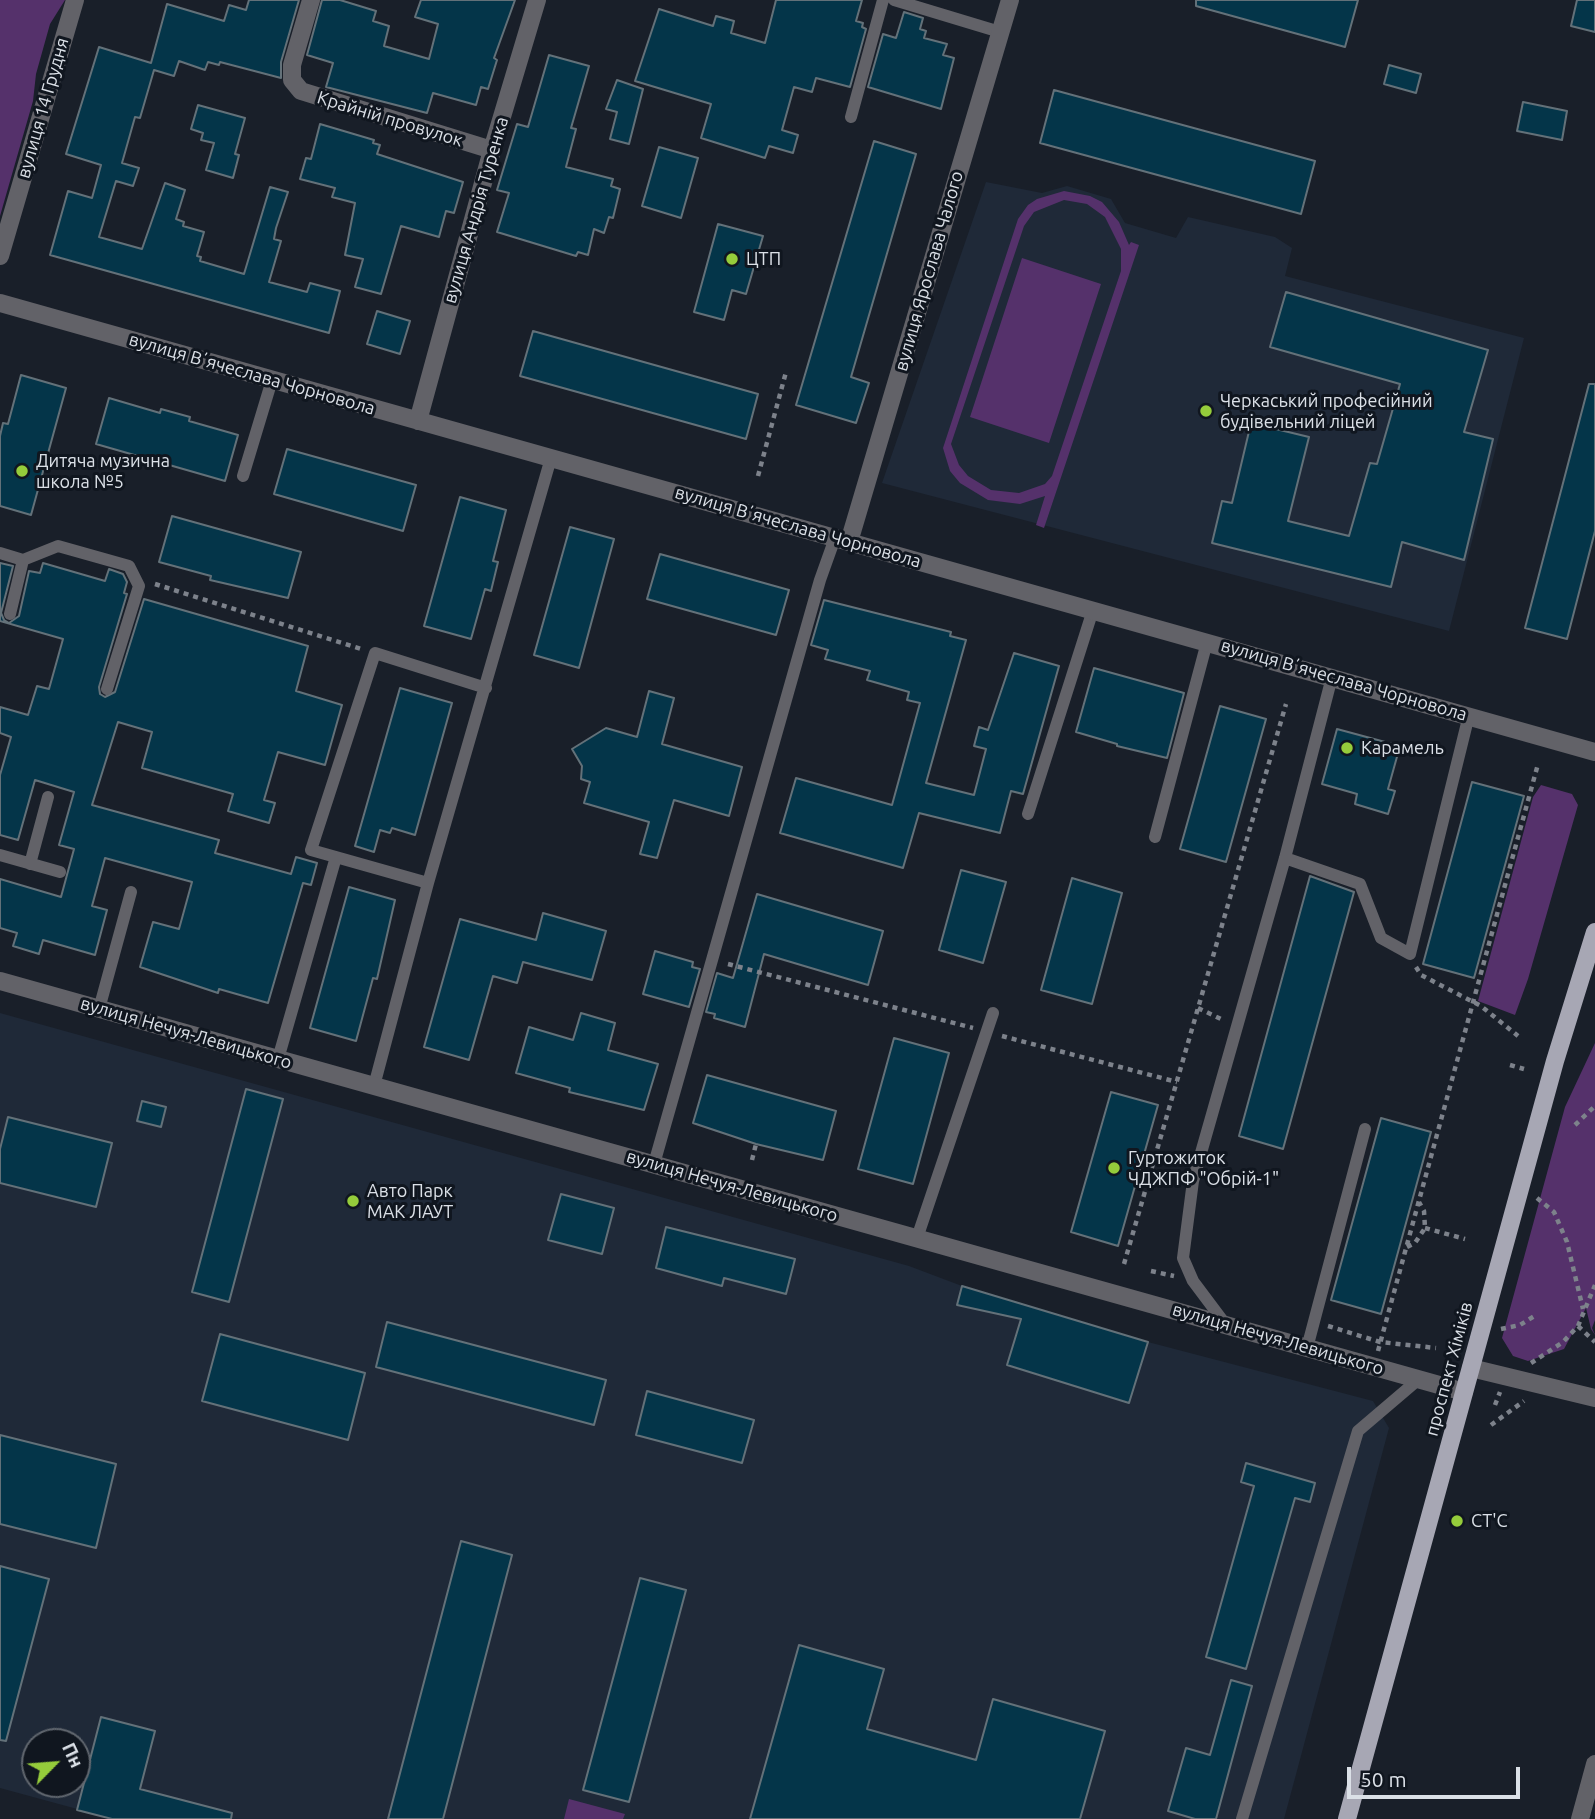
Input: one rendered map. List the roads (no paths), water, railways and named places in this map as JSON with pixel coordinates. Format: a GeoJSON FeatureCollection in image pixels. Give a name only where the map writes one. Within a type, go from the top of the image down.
{"type":"FeatureCollection","features":[{"type":"Feature","properties":{"kind":"main road","name":"проспект Хіміків"},"geometry":{"type":"LineString","coordinates":[[1347,1819],[1519,1193],[1595,932]]}},
{"type":"Feature","properties":{"kind":"street","name":"вулиця 14 Грудня"},"geometry":{"type":"LineString","coordinates":[[0,256],[75,0]]}},
{"type":"Feature","properties":{"kind":"street","name":"Крайній провулок"},"geometry":{"type":"LineString","coordinates":[[311,0],[292,65],[292,80],[301,92],[492,150]]}},
{"type":"Feature","properties":{"kind":"street","name":"вулиця Андрія Туренка"},"geometry":{"type":"LineString","coordinates":[[418,421],[492,150],[537,0]]}},
{"type":"Feature","properties":{"kind":"street","name":"вулиця Ярослава Чалого"},"geometry":{"type":"LineString","coordinates":[[842,540],[1010,0]]}},
{"type":"Feature","properties":{"kind":"street","name":"вулиця Вʼячеслава Чорновола"},"geometry":{"type":"LineString","coordinates":[[0,303],[1595,752]]}},
{"type":"Feature","properties":{"kind":"street","name":"вулиця Нечуя-Левицького"},"geometry":{"type":"LineString","coordinates":[[0,981],[1464,1392]]}},
{"type":"Feature","properties":{"kind":"street"},"geometry":{"type":"LineString","coordinates":[[1471,1368],[1595,1398]]}},
{"type":"Feature","properties":{"kind":"street"},"geometry":{"type":"LineString","coordinates":[[1580,1819],[1595,1764]]}},
{"type":"Feature","properties":{"kind":"lane"},"geometry":{"type":"LineString","coordinates":[[851,117],[883,0]]}},
{"type":"Feature","properties":{"kind":"lane"},"geometry":{"type":"LineString","coordinates":[[894,0],[1000,32]]}},
{"type":"Feature","properties":{"kind":"lane"},"geometry":{"type":"LineString","coordinates":[[243,477],[272,380]]}},
{"type":"Feature","properties":{"kind":"lane"},"geometry":{"type":"LineString","coordinates":[[374,1086],[428,883],[551,458]]}},
{"type":"Feature","properties":{"kind":"lane"},"geometry":{"type":"LineString","coordinates":[[654,1164],[820,580],[842,540]]}},
{"type":"Feature","properties":{"kind":"lane"},"geometry":{"type":"LineString","coordinates":[[0,553],[23,560],[58,546],[129,566],[139,586],[107,689]]}},
{"type":"Feature","properties":{"kind":"lane"},"geometry":{"type":"LineString","coordinates":[[10,614],[23,560]]}},
{"type":"Feature","properties":{"kind":"lane"},"geometry":{"type":"LineString","coordinates":[[1028,814],[1093,610]]}},
{"type":"Feature","properties":{"kind":"lane"},"geometry":{"type":"LineString","coordinates":[[1155,837],[1207,642]]}},
{"type":"Feature","properties":{"kind":"lane"},"geometry":{"type":"LineString","coordinates":[[428,883],[311,850],[375,653],[486,688]]}},
{"type":"Feature","properties":{"kind":"lane"},"geometry":{"type":"LineString","coordinates":[[1226,1325],[1193,1281],[1183,1258],[1193,1181],[1285,858],[1332,677]]}},
{"type":"Feature","properties":{"kind":"lane"},"geometry":{"type":"LineString","coordinates":[[1285,858],[1360,884],[1381,938],[1410,954],[1469,716]]}},
{"type":"Feature","properties":{"kind":"lane"},"geometry":{"type":"LineString","coordinates":[[30,864],[48,797]]}},
{"type":"Feature","properties":{"kind":"lane"},"geometry":{"type":"LineString","coordinates":[[0,855],[61,872]]}},
{"type":"Feature","properties":{"kind":"lane"},"geometry":{"type":"LineString","coordinates":[[278,1059],[336,857]]}},
{"type":"Feature","properties":{"kind":"lane"},"geometry":{"type":"LineString","coordinates":[[99,1009],[131,892]]}},
{"type":"Feature","properties":{"kind":"lane"},"geometry":{"type":"LineString","coordinates":[[917,1238],[993,1013]]}},
{"type":"Feature","properties":{"kind":"lane"},"geometry":{"type":"LineString","coordinates":[[1307,1348],[1365,1129]]}},
{"type":"Feature","properties":{"kind":"lane"},"geometry":{"type":"LineString","coordinates":[[1242,1819],[1358,1431],[1419,1379]]}},
{"type":"Feature","properties":{"kind":"place","name":"ЦТП"},"geometry":{"type":"Point","coordinates":[732,259]}},
{"type":"Feature","properties":{"kind":"place","name":"Черкаський професійний будівельний ліцей"},"geometry":{"type":"Point","coordinates":[1206,411]}},
{"type":"Feature","properties":{"kind":"place","name":"Дитяча музична школа №5"},"geometry":{"type":"Point","coordinates":[22,471]}},
{"type":"Feature","properties":{"kind":"place","name":"Карамель"},"geometry":{"type":"Point","coordinates":[1347,748]}},
{"type":"Feature","properties":{"kind":"place","name":"Гуртожиток ЧДЖПФ \"Обрій-1\""},"geometry":{"type":"Point","coordinates":[1114,1168]}},
{"type":"Feature","properties":{"kind":"place","name":"Авто Парк МАК ЛАУТ"},"geometry":{"type":"Point","coordinates":[353,1201]}},
{"type":"Feature","properties":{"kind":"place","name":"СТ'С"},"geometry":{"type":"Point","coordinates":[1457,1521]}}]}
